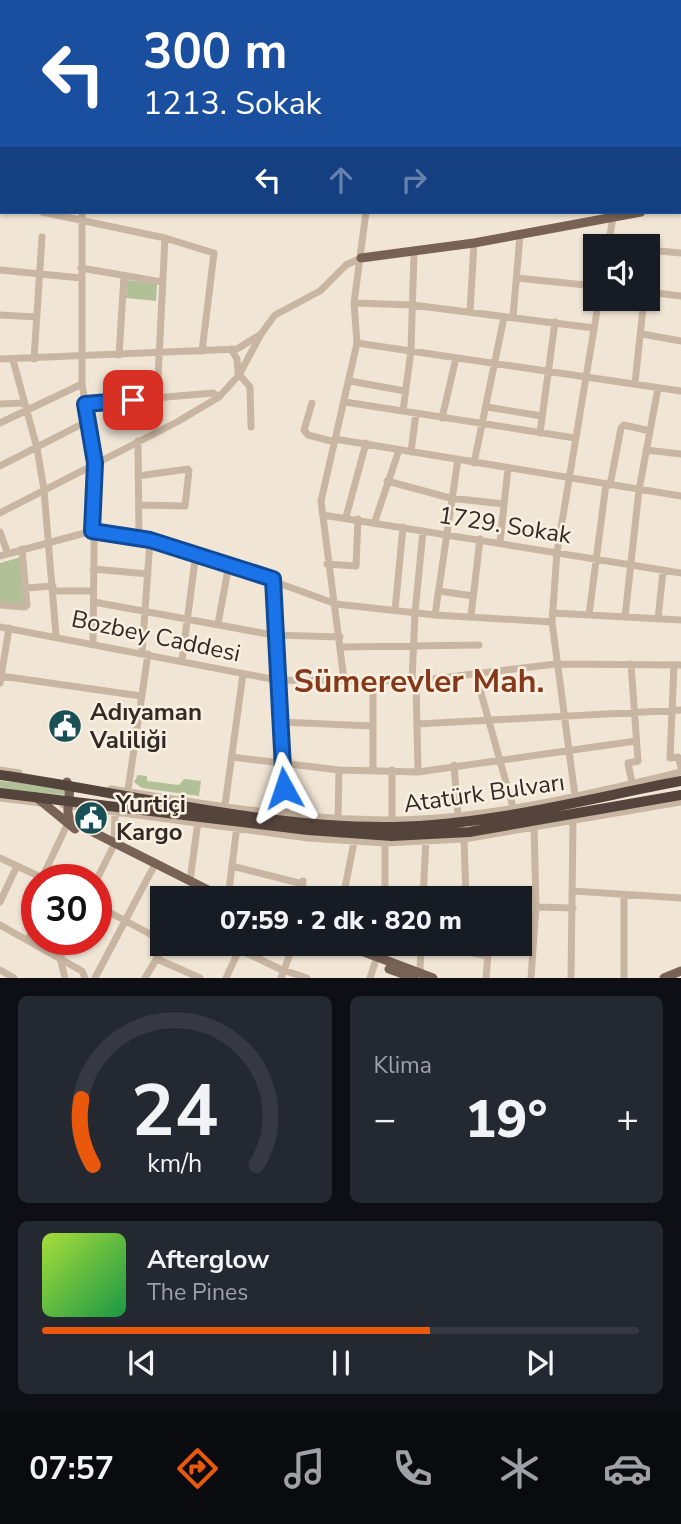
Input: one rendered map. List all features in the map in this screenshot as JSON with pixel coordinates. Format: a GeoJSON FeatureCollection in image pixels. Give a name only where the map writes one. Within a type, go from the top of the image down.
{"type":"FeatureCollection","features":[{"type":"Feature","properties":{"kind":"highway","name":"Atatürk Bulvarı"},"geometry":{"type":"LineString","coordinates":[[0,773],[224,812],[308,822],[392,827],[467,822],[518,814],[681,781]]}},
{"type":"Feature","properties":{"kind":"highway","name":"Atatürk Bulvarı"},"geometry":{"type":"LineString","coordinates":[[0,793],[69,804],[307,830],[426,839],[534,826],[681,795]]}},
{"type":"Feature","properties":{"kind":"main road"},"geometry":{"type":"LineString","coordinates":[[361,258],[414,253],[630,214]]}},
{"type":"Feature","properties":{"kind":"main road"},"geometry":{"type":"LineString","coordinates":[[67,783],[68,814],[71,821],[184,886]]}},
{"type":"Feature","properties":{"kind":"main road"},"geometry":{"type":"LineString","coordinates":[[39,800],[67,825],[201,886]]}},
{"type":"Feature","properties":{"kind":"main road"},"geometry":{"type":"LineString","coordinates":[[364,956],[417,976]]}},
{"type":"Feature","properties":{"kind":"main road"},"geometry":{"type":"LineString","coordinates":[[368,956],[403,976],[433,978]]}},
{"type":"Feature","properties":{"kind":"main road"},"geometry":{"type":"LineString","coordinates":[[664,978],[681,973]]}},
{"type":"Feature","properties":{"kind":"main road"},"geometry":{"type":"LineString","coordinates":[[674,978],[681,973]]}},
{"type":"Feature","properties":{"kind":"street"},"geometry":{"type":"LineString","coordinates":[[62,214],[82,216],[223,255]]}},
{"type":"Feature","properties":{"kind":"street"},"geometry":{"type":"LineString","coordinates":[[344,680],[342,647],[327,564],[321,501],[357,343],[354,303],[361,258],[360,240],[366,214]]}},
{"type":"Feature","properties":{"kind":"street"},"geometry":{"type":"LineString","coordinates":[[82,216],[82,384],[86,422],[95,463],[92,531],[93,643]]}},
{"type":"Feature","properties":{"kind":"street"},"geometry":{"type":"LineString","coordinates":[[610,234],[613,217]]}},
{"type":"Feature","properties":{"kind":"street"},"geometry":{"type":"LineString","coordinates":[[474,463],[517,278],[520,235]]}},
{"type":"Feature","properties":{"kind":"street"},"geometry":{"type":"LineString","coordinates":[[34,359],[42,237]]}},
{"type":"Feature","properties":{"kind":"street"},"geometry":{"type":"LineString","coordinates":[[157,398],[165,238]]}},
{"type":"Feature","properties":{"kind":"street"},"geometry":{"type":"LineString","coordinates":[[470,312],[474,243]]}},
{"type":"Feature","properties":{"kind":"street"},"geometry":{"type":"LineString","coordinates":[[660,251],[681,253]]}},
{"type":"Feature","properties":{"kind":"street"},"geometry":{"type":"LineString","coordinates":[[202,351],[214,253]]}},
{"type":"Feature","properties":{"kind":"street"},"geometry":{"type":"LineString","coordinates":[[403,411],[411,351],[414,253]]}},
{"type":"Feature","properties":{"kind":"street"},"geometry":{"type":"LineString","coordinates":[[0,513],[219,397],[239,375],[261,334],[282,310],[320,291],[346,265],[361,258]]}},
{"type":"Feature","properties":{"kind":"street"},"geometry":{"type":"LineString","coordinates":[[81,268],[162,282]]}},
{"type":"Feature","properties":{"kind":"street"},"geometry":{"type":"LineString","coordinates":[[0,270],[81,278]]}},
{"type":"Feature","properties":{"kind":"street"},"geometry":{"type":"LineString","coordinates":[[119,355],[124,276]]}},
{"type":"Feature","properties":{"kind":"street"},"geometry":{"type":"LineString","coordinates":[[517,278],[583,285]]}},
{"type":"Feature","properties":{"kind":"street"},"geometry":{"type":"LineString","coordinates":[[660,293],[681,296]]}},
{"type":"Feature","properties":{"kind":"street"},"geometry":{"type":"LineString","coordinates":[[354,303],[412,305],[594,328]]}},
{"type":"Feature","properties":{"kind":"street"},"geometry":{"type":"LineString","coordinates":[[575,796],[556,664],[553,617],[557,552],[597,311]]}},
{"type":"Feature","properties":{"kind":"street"},"geometry":{"type":"LineString","coordinates":[[635,383],[643,311]]}},
{"type":"Feature","properties":{"kind":"street"},"geometry":{"type":"LineString","coordinates":[[0,315],[36,317]]}},
{"type":"Feature","properties":{"kind":"street"},"geometry":{"type":"LineString","coordinates":[[540,433],[555,321]]}},
{"type":"Feature","properties":{"kind":"street"},"geometry":{"type":"LineString","coordinates":[[0,359],[231,349],[242,347],[261,334]]}},
{"type":"Feature","properties":{"kind":"street"},"geometry":{"type":"LineString","coordinates":[[642,334],[681,341]]}},
{"type":"Feature","properties":{"kind":"street"},"geometry":{"type":"LineString","coordinates":[[357,343],[681,391]]}},
{"type":"Feature","properties":{"kind":"street"},"geometry":{"type":"LineString","coordinates":[[231,349],[239,375],[250,387],[251,427]]}},
{"type":"Feature","properties":{"kind":"street"},"geometry":{"type":"LineString","coordinates":[[442,418],[456,358]]}},
{"type":"Feature","properties":{"kind":"street"},"geometry":{"type":"LineString","coordinates":[[13,360],[37,448],[44,491],[55,635]]}},
{"type":"Feature","properties":{"kind":"street"},"geometry":{"type":"LineString","coordinates":[[350,381],[405,391]]}},
{"type":"Feature","properties":{"kind":"street"},"geometry":{"type":"LineString","coordinates":[[0,423],[24,407],[82,384]]}},
{"type":"Feature","properties":{"kind":"street"},"geometry":{"type":"LineString","coordinates":[[625,617],[639,490],[657,388]]}},
{"type":"Feature","properties":{"kind":"street"},"geometry":{"type":"LineString","coordinates":[[85,404],[214,393],[219,397]]}},
{"type":"Feature","properties":{"kind":"street"},"geometry":{"type":"LineString","coordinates":[[312,402],[304,430],[308,435],[681,496]]}},
{"type":"Feature","properties":{"kind":"street"},"geometry":{"type":"LineString","coordinates":[[345,402],[575,438]]}},
{"type":"Feature","properties":{"kind":"street"},"geometry":{"type":"LineString","coordinates":[[0,404],[24,407]]}},
{"type":"Feature","properties":{"kind":"street"},"geometry":{"type":"LineString","coordinates":[[487,407],[542,416]]}},
{"type":"Feature","properties":{"kind":"street"},"geometry":{"type":"LineString","coordinates":[[411,452],[416,413]]}},
{"type":"Feature","properties":{"kind":"street"},"geometry":{"type":"LineString","coordinates":[[0,466],[86,422]]}},
{"type":"Feature","properties":{"kind":"street"},"geometry":{"type":"LineString","coordinates":[[589,615],[608,485],[621,428],[624,425],[650,431]]}},
{"type":"Feature","properties":{"kind":"street"},"geometry":{"type":"LineString","coordinates":[[138,441],[139,538]]}},
{"type":"Feature","properties":{"kind":"street"},"geometry":{"type":"LineString","coordinates":[[346,517],[366,443]]}},
{"type":"Feature","properties":{"kind":"street"},"geometry":{"type":"LineString","coordinates":[[375,521],[400,450]]}},
{"type":"Feature","properties":{"kind":"street"},"geometry":{"type":"LineString","coordinates":[[646,450],[681,454]]}},
{"type":"Feature","properties":{"kind":"street"},"geometry":{"type":"LineString","coordinates":[[435,615],[450,498],[458,459]]}},
{"type":"Feature","properties":{"kind":"street"},"geometry":{"type":"LineString","coordinates":[[500,542],[508,468]]}},
{"type":"Feature","properties":{"kind":"street"},"geometry":{"type":"LineString","coordinates":[[138,476],[188,469],[185,506],[139,505]]}},
{"type":"Feature","properties":{"kind":"street"},"geometry":{"type":"LineString","coordinates":[[387,481],[450,498],[504,504]]}},
{"type":"Feature","properties":{"kind":"street","name":"1729. Sokak"},"geometry":{"type":"LineString","coordinates":[[323,515],[375,521],[681,573]]}},
{"type":"Feature","properties":{"kind":"street"},"geometry":{"type":"LineString","coordinates":[[327,564],[356,566],[358,519]]}},
{"type":"Feature","properties":{"kind":"street"},"geometry":{"type":"LineString","coordinates":[[395,610],[403,527]]}},
{"type":"Feature","properties":{"kind":"street"},"geometry":{"type":"LineString","coordinates":[[0,532],[4,555],[92,531],[150,540],[273,579],[336,604],[471,617],[589,615],[681,620]]}},
{"type":"Feature","properties":{"kind":"street"},"geometry":{"type":"LineString","coordinates":[[418,772],[413,647],[423,531]]}},
{"type":"Feature","properties":{"kind":"street"},"geometry":{"type":"LineString","coordinates":[[471,617],[480,539]]}},
{"type":"Feature","properties":{"kind":"street"},"geometry":{"type":"LineString","coordinates":[[128,790],[145,653],[150,540]]}},
{"type":"Feature","properties":{"kind":"street"},"geometry":{"type":"LineString","coordinates":[[0,605],[25,607],[22,550]]}},
{"type":"Feature","properties":{"kind":"street"},"geometry":{"type":"LineString","coordinates":[[182,660],[197,554]]}},
{"type":"Feature","properties":{"kind":"street"},"geometry":{"type":"LineString","coordinates":[[218,624],[229,564]]}},
{"type":"Feature","properties":{"kind":"street"},"geometry":{"type":"LineString","coordinates":[[93,569],[148,574]]}},
{"type":"Feature","properties":{"kind":"street"},"geometry":{"type":"LineString","coordinates":[[658,620],[663,571]]}},
{"type":"Feature","properties":{"kind":"street"},"geometry":{"type":"LineString","coordinates":[[273,579],[273,635],[287,813]]}},
{"type":"Feature","properties":{"kind":"street"},"geometry":{"type":"LineString","coordinates":[[26,588],[93,591]]}},
{"type":"Feature","properties":{"kind":"street"},"geometry":{"type":"LineString","coordinates":[[439,591],[473,596]]}},
{"type":"Feature","properties":{"kind":"street"},"geometry":{"type":"LineString","coordinates":[[94,602],[273,635],[340,637]]}},
{"type":"Feature","properties":{"kind":"street","name":"Bozbey Caddesi"},"geometry":{"type":"LineString","coordinates":[[0,627],[55,635],[277,680],[414,681],[556,664],[677,665]]}},
{"type":"Feature","properties":{"kind":"street"},"geometry":{"type":"LineString","coordinates":[[9,628],[1,679],[141,696]]}},
{"type":"Feature","properties":{"kind":"street"},"geometry":{"type":"LineString","coordinates":[[342,647],[479,645]]}},
{"type":"Feature","properties":{"kind":"street"},"geometry":{"type":"LineString","coordinates":[[631,664],[638,761],[628,763],[632,783]]}},
{"type":"Feature","properties":{"kind":"street"},"geometry":{"type":"LineString","coordinates":[[67,783],[287,813],[392,820],[458,815],[575,796],[681,770],[678,757],[670,758],[671,710],[677,665]]}},
{"type":"Feature","properties":{"kind":"street"},"geometry":{"type":"LineString","coordinates":[[225,805],[243,674]]}},
{"type":"Feature","properties":{"kind":"street"},"geometry":{"type":"LineString","coordinates":[[477,675],[492,722],[513,807]]}},
{"type":"Feature","properties":{"kind":"street"},"geometry":{"type":"LineString","coordinates":[[373,679],[373,771]]}},
{"type":"Feature","properties":{"kind":"street"},"geometry":{"type":"LineString","coordinates":[[417,724],[681,710]]}},
{"type":"Feature","properties":{"kind":"street"},"geometry":{"type":"LineString","coordinates":[[279,722],[372,726]]}},
{"type":"Feature","properties":{"kind":"street"},"geometry":{"type":"LineString","coordinates":[[232,757],[339,770],[418,772],[500,758],[567,752],[636,741]]}},
{"type":"Feature","properties":{"kind":"street"},"geometry":{"type":"LineString","coordinates":[[454,765],[458,815]]}},
{"type":"Feature","properties":{"kind":"street"},"geometry":{"type":"LineString","coordinates":[[338,818],[339,770]]}},
{"type":"Feature","properties":{"kind":"street"},"geometry":{"type":"LineString","coordinates":[[392,820],[393,770]]}},
{"type":"Feature","properties":{"kind":"street"},"geometry":{"type":"LineString","coordinates":[[0,798],[39,800]]}},
{"type":"Feature","properties":{"kind":"street"},"geometry":{"type":"LineString","coordinates":[[69,804],[115,813],[354,842],[385,843],[464,839],[573,822],[587,816],[681,803]]}},
{"type":"Feature","properties":{"kind":"street"},"geometry":{"type":"LineString","coordinates":[[104,864],[114,845],[115,813]]}},
{"type":"Feature","properties":{"kind":"street"},"geometry":{"type":"LineString","coordinates":[[190,881],[198,821]]}},
{"type":"Feature","properties":{"kind":"street"},"geometry":{"type":"LineString","coordinates":[[571,978],[573,822]]}},
{"type":"Feature","properties":{"kind":"street"},"geometry":{"type":"LineString","coordinates":[[51,864],[67,825]]}},
{"type":"Feature","properties":{"kind":"street"},"geometry":{"type":"LineString","coordinates":[[531,978],[536,912],[534,826]]}},
{"type":"Feature","properties":{"kind":"street"},"geometry":{"type":"LineString","coordinates":[[228,886],[237,827]]}},
{"type":"Feature","properties":{"kind":"street"},"geometry":{"type":"LineString","coordinates":[[424,886],[426,839]]}},
{"type":"Feature","properties":{"kind":"street"},"geometry":{"type":"LineString","coordinates":[[464,839],[466,886]]}},
{"type":"Feature","properties":{"kind":"street"},"geometry":{"type":"LineString","coordinates":[[345,886],[354,842]]}},
{"type":"Feature","properties":{"kind":"street"},"geometry":{"type":"LineString","coordinates":[[384,886],[385,843]]}},
{"type":"Feature","properties":{"kind":"street"},"geometry":{"type":"LineString","coordinates":[[0,859],[21,868]]}},
{"type":"Feature","properties":{"kind":"street"},"geometry":{"type":"LineString","coordinates":[[0,902],[17,866]]}},
{"type":"Feature","properties":{"kind":"street"},"geometry":{"type":"LineString","coordinates":[[232,866],[303,882],[302,886]]}},
{"type":"Feature","properties":{"kind":"street"},"geometry":{"type":"LineString","coordinates":[[95,978],[153,868]]}},
{"type":"Feature","properties":{"kind":"street"},"geometry":{"type":"LineString","coordinates":[[573,891],[681,898]]}},
{"type":"Feature","properties":{"kind":"street"},"geometry":{"type":"LineString","coordinates":[[624,895],[624,978]]}},
{"type":"Feature","properties":{"kind":"street"},"geometry":{"type":"LineString","coordinates":[[532,913],[573,908]]}},
{"type":"Feature","properties":{"kind":"street"},"geometry":{"type":"LineString","coordinates":[[112,913],[150,934]]}},
{"type":"Feature","properties":{"kind":"street"},"geometry":{"type":"LineString","coordinates":[[0,925],[21,936]]}},
{"type":"Feature","properties":{"kind":"street"},"geometry":{"type":"LineString","coordinates":[[55,955],[82,971],[85,978]]}},
{"type":"Feature","properties":{"kind":"street"},"geometry":{"type":"LineString","coordinates":[[61,955],[65,978]]}},
{"type":"Feature","properties":{"kind":"street"},"geometry":{"type":"LineString","coordinates":[[145,978],[159,956]]}},
{"type":"Feature","properties":{"kind":"street"},"geometry":{"type":"LineString","coordinates":[[226,978],[236,956]]}},
{"type":"Feature","properties":{"kind":"street"},"geometry":{"type":"LineString","coordinates":[[253,956],[307,978]]}},
{"type":"Feature","properties":{"kind":"street"},"geometry":{"type":"LineString","coordinates":[[281,978],[288,956]]}},
{"type":"Feature","properties":{"kind":"street"},"geometry":{"type":"LineString","coordinates":[[370,978],[376,956]]}},
{"type":"Feature","properties":{"kind":"street"},"geometry":{"type":"LineString","coordinates":[[417,976],[420,956]]}},
{"type":"Feature","properties":{"kind":"street"},"geometry":{"type":"LineString","coordinates":[[486,978],[488,956]]}},
{"type":"Feature","properties":{"kind":"street"},"geometry":{"type":"LineString","coordinates":[[157,960],[200,978]]}},
{"type":"Feature","properties":{"kind":"street"},"geometry":{"type":"LineString","coordinates":[[0,970],[14,978]]}},
{"type":"Feature","properties":{"kind":"green space"},"geometry":{"type":"Polygon","coordinates":[[[127,280],[157,284],[156,301],[126,298],[127,280]]]}},
{"type":"Feature","properties":{"kind":"green space"},"geometry":{"type":"Polygon","coordinates":[[[21,557],[24,605],[0,602],[0,563],[21,557]]]}},
{"type":"Feature","properties":{"kind":"green space"},"geometry":{"type":"Polygon","coordinates":[[[138,775],[147,776],[147,781],[179,785],[184,779],[201,781],[199,796],[142,788],[134,782],[138,775]]]}},
{"type":"Feature","properties":{"kind":"green space"},"geometry":{"type":"Polygon","coordinates":[[[0,781],[65,787],[67,792],[65,795],[0,789],[0,781]]]}},
{"type":"Feature","properties":{"kind":"place","name":"Adıyaman Valiliği"},"geometry":{"type":"Point","coordinates":[65,726]}},
{"type":"Feature","properties":{"kind":"place","name":"Yurtiçi Kargo"},"geometry":{"type":"Point","coordinates":[91,818]}},
{"type":"Feature","properties":{"kind":"district","name":"Sümerevler Mah."},"geometry":{"type":"Point","coordinates":[419,681]}},
{"type":"Feature","properties":{"kind":"route"},"geometry":{"type":"LineString","coordinates":[[133,400],[85,404],[95,463],[92,531],[150,540],[273,579],[273,635],[284,788]]}}]}
